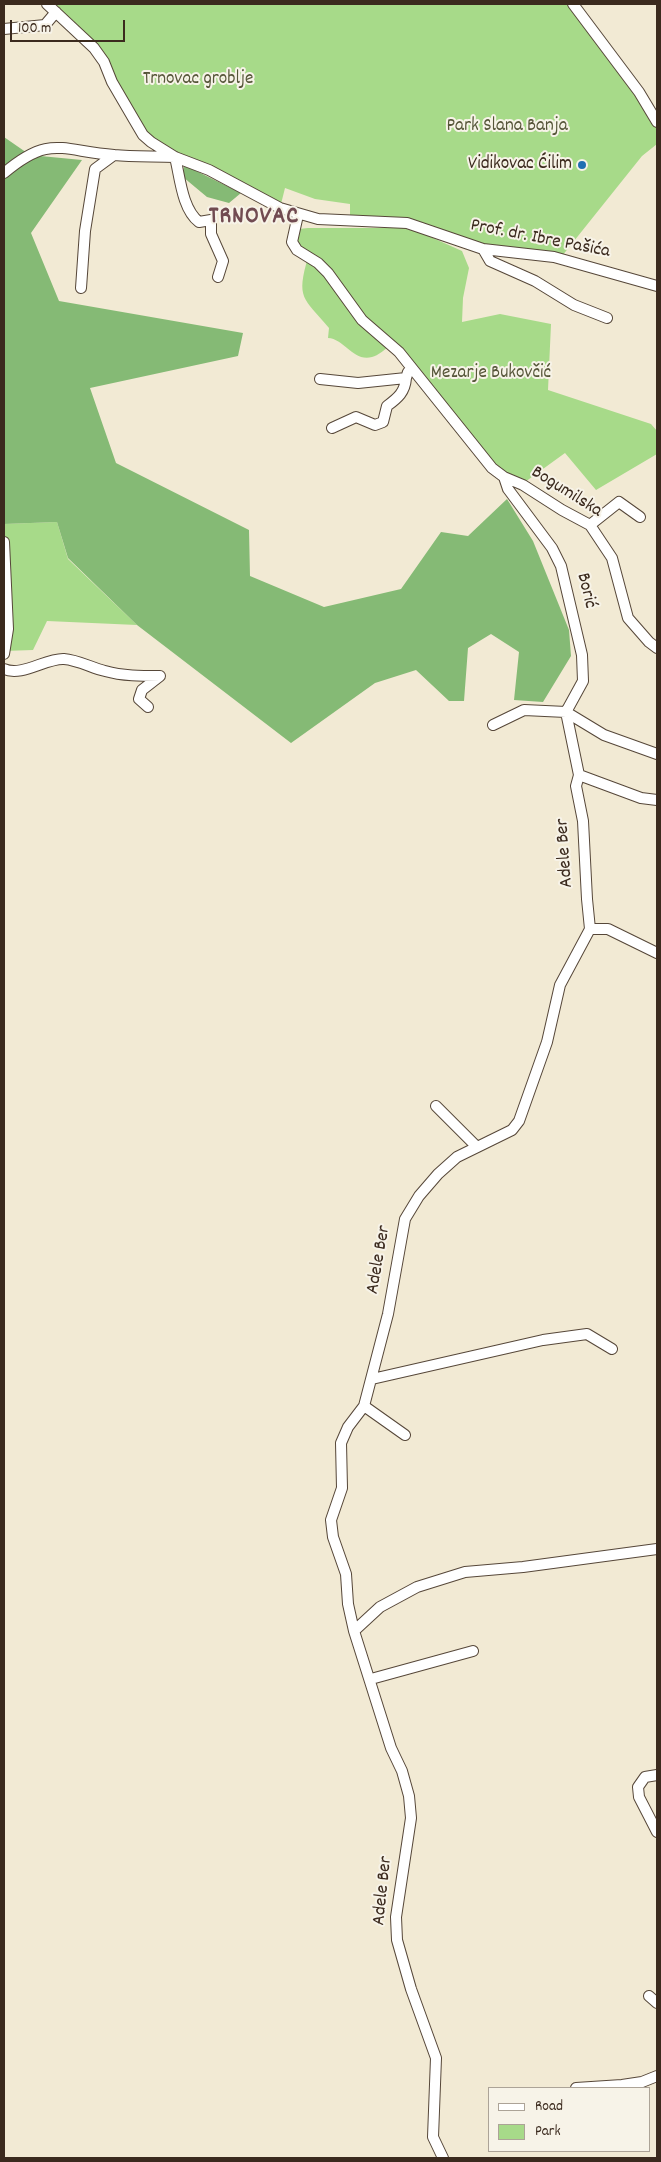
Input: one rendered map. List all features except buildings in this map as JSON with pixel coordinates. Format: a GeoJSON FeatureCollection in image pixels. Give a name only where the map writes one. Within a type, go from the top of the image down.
{"type":"FeatureCollection","features":[{"type":"Feature","properties":{"kind":"street","name":"Prof. dr. Ibre Pašića"},"geometry":{"type":"LineString","coordinates":[[47,4],[94,48],[104,62],[112,82],[143,135],[175,157],[209,170],[280,208],[298,215],[318,219],[407,222],[483,249],[554,257],[657,286]]}},
{"type":"Feature","properties":{"kind":"street"},"geometry":{"type":"LineString","coordinates":[[573,4],[639,92],[657,122]]}},
{"type":"Feature","properties":{"kind":"street"},"geometry":{"type":"LineString","coordinates":[[4,29],[45,25],[56,12]]}},
{"type":"Feature","properties":{"kind":"street","name":"Prof. dr. Ibre Pašića"},"geometry":{"type":"LineString","coordinates":[[4,173],[24,156],[40,149],[68,148],[114,155],[175,157]]}},
{"type":"Feature","properties":{"kind":"street"},"geometry":{"type":"LineString","coordinates":[[81,288],[86,232],[95,169],[114,155]]}},
{"type":"Feature","properties":{"kind":"street"},"geometry":{"type":"LineString","coordinates":[[175,157],[186,202],[194,218],[199,222],[211,220],[211,234],[223,261],[218,277]]}},
{"type":"Feature","properties":{"kind":"street"},"geometry":{"type":"LineString","coordinates":[[298,215],[292,242],[297,250],[318,263],[328,273],[362,320],[399,352],[492,468],[504,477]]}},
{"type":"Feature","properties":{"kind":"street"},"geometry":{"type":"LineString","coordinates":[[483,249],[490,261],[536,281],[574,305],[607,318]]}},
{"type":"Feature","properties":{"kind":"street"},"geometry":{"type":"LineString","coordinates":[[332,428],[356,417],[374,425],[384,422],[387,406],[396,400],[405,389],[410,366]]}},
{"type":"Feature","properties":{"kind":"street"},"geometry":{"type":"LineString","coordinates":[[320,379],[358,383],[406,378]]}},
{"type":"Feature","properties":{"kind":"street","name":"Borić"},"geometry":{"type":"LineString","coordinates":[[504,477],[508,489],[552,548],[562,566],[582,655],[583,681],[566,712]]}},
{"type":"Feature","properties":{"kind":"street","name":"Bogumilska"},"geometry":{"type":"LineString","coordinates":[[504,477],[523,485],[562,510],[590,524],[612,558],[628,618],[649,642],[657,648]]}},
{"type":"Feature","properties":{"kind":"street"},"geometry":{"type":"LineString","coordinates":[[590,524],[619,502],[640,517]]}},
{"type":"Feature","properties":{"kind":"street"},"geometry":{"type":"LineString","coordinates":[[4,542],[8,629],[4,654]]}},
{"type":"Feature","properties":{"kind":"street"},"geometry":{"type":"LineString","coordinates":[[4,669],[9,671],[33,668],[63,658],[106,672],[132,676],[160,676],[142,690],[139,699],[148,707]]}},
{"type":"Feature","properties":{"kind":"street"},"geometry":{"type":"LineString","coordinates":[[493,725],[524,710],[566,712],[604,735],[657,754]]}},
{"type":"Feature","properties":{"kind":"street"},"geometry":{"type":"LineString","coordinates":[[566,712],[579,775],[641,798],[657,800]]}},
{"type":"Feature","properties":{"kind":"street","name":"Adele Ber"},"geometry":{"type":"LineString","coordinates":[[443,2158],[433,2136],[436,2058],[411,1989],[397,1940],[396,1924],[411,1818],[409,1796],[402,1771],[391,1748],[354,1631],[348,1604],[346,1574],[332,1537],[331,1520],[342,1488],[341,1443],[348,1427],[364,1406],[372,1378],[388,1314],[405,1219],[419,1196],[438,1174],[457,1157],[512,1130],[519,1120],[547,1042],[560,984],[590,929],[586,899],[583,821],[576,786],[579,775]]}},
{"type":"Feature","properties":{"kind":"street"},"geometry":{"type":"LineString","coordinates":[[590,929],[608,929],[657,953]]}},
{"type":"Feature","properties":{"kind":"street"},"geometry":{"type":"LineString","coordinates":[[436,1106],[477,1147]]}},
{"type":"Feature","properties":{"kind":"street"},"geometry":{"type":"LineString","coordinates":[[372,1378],[543,1340],[587,1334],[612,1349]]}},
{"type":"Feature","properties":{"kind":"street"},"geometry":{"type":"LineString","coordinates":[[364,1406],[405,1436]]}},
{"type":"Feature","properties":{"kind":"street"},"geometry":{"type":"LineString","coordinates":[[354,1631],[380,1607],[417,1587],[465,1572],[523,1567],[607,1554],[657,1549]]}},
{"type":"Feature","properties":{"kind":"street"},"geometry":{"type":"LineString","coordinates":[[370,1679],[473,1651]]}},
{"type":"Feature","properties":{"kind":"street"},"geometry":{"type":"LineString","coordinates":[[657,1776],[645,1777],[638,1787],[639,1797],[657,1832]]}},
{"type":"Feature","properties":{"kind":"street"},"geometry":{"type":"LineString","coordinates":[[599,2087],[622,2086],[642,2082],[657,2076]]}},
{"type":"Feature","properties":{"kind":"green space","name":"Park Slana Banja"},"geometry":{"type":"Polygon","coordinates":[[[47,4],[573,4],[657,122],[657,144],[642,156],[562,256],[506,252],[429,229],[350,220],[350,204],[315,199],[285,188],[280,208],[151,142],[104,62],[47,4]]]}},
{"type":"Feature","properties":{"kind":"green space"},"geometry":{"type":"Polygon","coordinates":[[[4,137],[30,155],[82,160],[31,233],[59,301],[243,333],[238,356],[90,388],[116,463],[249,530],[250,576],[324,607],[401,589],[441,532],[468,536],[507,499],[533,541],[569,630],[571,656],[543,702],[514,700],[519,652],[491,634],[468,648],[464,701],[449,701],[416,670],[375,683],[291,743],[137,625],[68,558],[57,522],[4,524],[4,137]]]}},
{"type":"Feature","properties":{"kind":"green space"},"geometry":{"type":"Polygon","coordinates":[[[184,165],[241,193],[229,203],[207,197],[183,177],[184,165]]]}},
{"type":"Feature","properties":{"kind":"green space","name":"Mezarje Bukovčić"},"geometry":{"type":"Polygon","coordinates":[[[403,228],[424,234],[462,251],[469,268],[463,298],[462,322],[500,314],[551,324],[548,390],[651,424],[657,431],[657,454],[596,490],[565,453],[525,482],[492,468],[390,346],[377,355],[365,358],[334,339],[328,338],[329,328],[304,297],[304,271],[308,257],[297,250],[294,236],[299,229],[403,228]]]}},
{"type":"Feature","properties":{"kind":"green space"},"geometry":{"type":"Polygon","coordinates":[[[57,522],[68,559],[137,625],[47,621],[33,650],[4,651],[4,524],[57,522]]]}},
{"type":"Feature","properties":{"kind":"place","name":"Vidikovac Ćilim"},"geometry":{"type":"Point","coordinates":[582,165]}},
{"type":"Feature","properties":{"kind":"district","name":"TRNOVAC"},"geometry":{"type":"Point","coordinates":[254,219]}},
{"type":"Feature","properties":{"kind":"park label","name":"Trnovac groblje"},"geometry":{"type":"Point","coordinates":[198,80]}}]}
